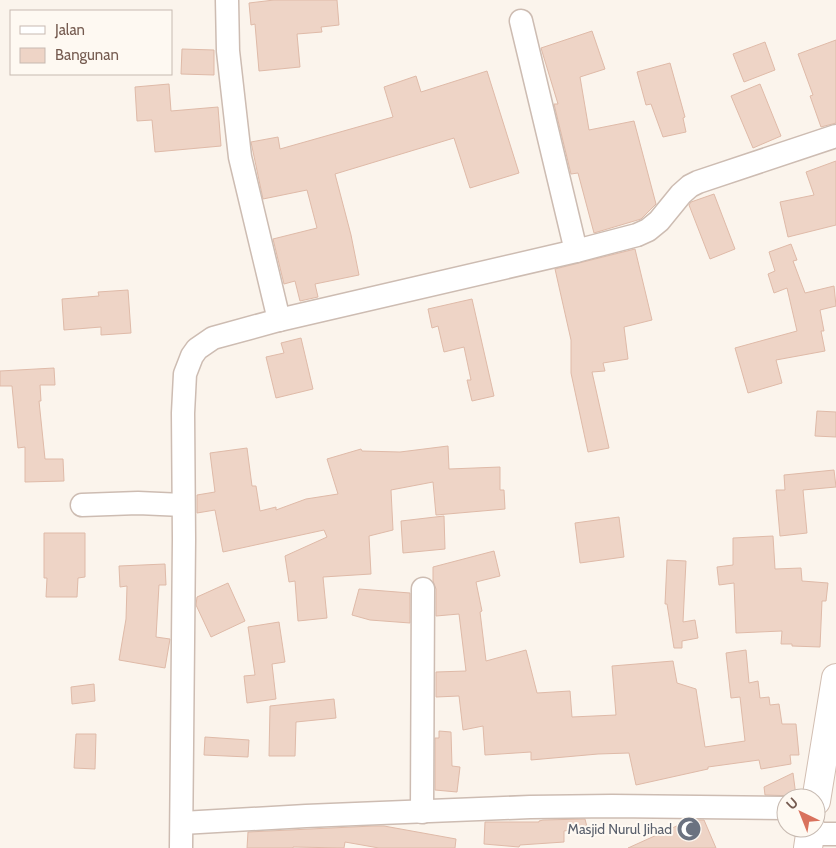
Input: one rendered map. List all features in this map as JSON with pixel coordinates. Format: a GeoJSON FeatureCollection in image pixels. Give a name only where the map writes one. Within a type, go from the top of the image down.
{"type":"FeatureCollection","features":[{"type":"Feature","properties":{"kind":"street"},"geometry":{"type":"LineString","coordinates":[[227,0],[228,51],[240,157],[279,320]]}},
{"type":"Feature","properties":{"kind":"street"},"geometry":{"type":"LineString","coordinates":[[521,21],[576,252]]}},
{"type":"Feature","properties":{"kind":"street"},"geometry":{"type":"LineString","coordinates":[[181,848],[183,388],[185,374],[192,356],[201,346],[213,338],[279,320],[576,252],[637,235],[659,222],[681,194],[698,182],[836,136]]}},
{"type":"Feature","properties":{"kind":"street"},"geometry":{"type":"LineString","coordinates":[[82,504],[138,503],[183,505]]}},
{"type":"Feature","properties":{"kind":"street"},"geometry":{"type":"LineString","coordinates":[[422,812],[423,589]]}},
{"type":"Feature","properties":{"kind":"street"},"geometry":{"type":"LineString","coordinates":[[818,788],[836,678]]}},
{"type":"Feature","properties":{"kind":"street"},"geometry":{"type":"LineString","coordinates":[[182,823],[530,807],[776,808]]}},
{"type":"Feature","properties":{"kind":"building"},"geometry":{"type":"Polygon","coordinates":[[[274,0],[337,0],[339,25],[321,27],[322,32],[297,34],[300,67],[259,71],[255,24],[251,25],[249,3],[274,0]]]}},
{"type":"Feature","properties":{"kind":"building"},"geometry":{"type":"Polygon","coordinates":[[[592,31],[605,69],[580,77],[589,130],[634,121],[656,204],[641,219],[594,233],[578,173],[571,174],[554,104],[558,104],[541,48],[592,31]]]}},
{"type":"Feature","properties":{"kind":"building"},"geometry":{"type":"Polygon","coordinates":[[[836,40],[836,123],[821,127],[810,96],[813,95],[798,54],[836,40]]]}},
{"type":"Feature","properties":{"kind":"building"},"geometry":{"type":"Polygon","coordinates":[[[765,42],[775,70],[744,82],[733,54],[765,42]]]}},
{"type":"Feature","properties":{"kind":"building"},"geometry":{"type":"Polygon","coordinates":[[[182,49],[214,50],[214,75],[181,74],[182,49]]]}},
{"type":"Feature","properties":{"kind":"building"},"geometry":{"type":"Polygon","coordinates":[[[670,63],[685,117],[683,118],[686,132],[663,137],[651,104],[646,105],[637,72],[670,63]]]}},
{"type":"Feature","properties":{"kind":"building"},"geometry":{"type":"Polygon","coordinates":[[[487,71],[519,173],[470,188],[454,138],[335,174],[359,275],[315,284],[318,297],[300,301],[295,281],[284,284],[273,239],[317,228],[307,190],[263,199],[251,142],[278,137],[280,149],[393,117],[384,87],[416,76],[421,92],[487,71]]]}},
{"type":"Feature","properties":{"kind":"building"},"geometry":{"type":"Polygon","coordinates":[[[169,84],[171,111],[218,107],[221,146],[155,152],[152,120],[137,121],[135,87],[169,84]]]}},
{"type":"Feature","properties":{"kind":"building"},"geometry":{"type":"Polygon","coordinates":[[[760,84],[781,136],[753,148],[731,96],[760,84]]]}},
{"type":"Feature","properties":{"kind":"building"},"geometry":{"type":"Polygon","coordinates":[[[836,161],[836,225],[788,237],[780,202],[814,195],[806,172],[836,161]]]}},
{"type":"Feature","properties":{"kind":"building"},"geometry":{"type":"Polygon","coordinates":[[[714,194],[735,249],[710,259],[689,205],[691,202],[714,194]]]}},
{"type":"Feature","properties":{"kind":"building"},"geometry":{"type":"Polygon","coordinates":[[[791,244],[797,260],[793,261],[805,293],[834,286],[836,306],[820,310],[824,331],[821,331],[825,351],[776,360],[782,383],[748,393],[735,348],[797,331],[787,288],[774,293],[768,274],[775,271],[769,252],[791,244]]]}},
{"type":"Feature","properties":{"kind":"building"},"geometry":{"type":"Polygon","coordinates":[[[635,249],[652,320],[624,327],[628,359],[603,363],[605,371],[592,372],[609,448],[588,452],[571,373],[571,340],[555,269],[635,249]]]}},
{"type":"Feature","properties":{"kind":"building"},"geometry":{"type":"Polygon","coordinates":[[[128,290],[131,333],[101,335],[101,327],[64,330],[62,299],[99,296],[98,292],[128,290]]]}},
{"type":"Feature","properties":{"kind":"building"},"geometry":{"type":"Polygon","coordinates":[[[472,299],[494,396],[472,401],[467,380],[471,380],[464,347],[444,352],[438,326],[432,328],[428,309],[472,299]]]}},
{"type":"Feature","properties":{"kind":"building"},"geometry":{"type":"Polygon","coordinates":[[[301,338],[313,389],[276,398],[266,357],[284,353],[281,343],[301,338]]]}},
{"type":"Feature","properties":{"kind":"building"},"geometry":{"type":"Polygon","coordinates":[[[54,368],[55,385],[40,385],[41,401],[39,401],[45,459],[63,459],[64,481],[25,482],[25,447],[18,448],[12,386],[0,386],[0,371],[54,368]]]}},
{"type":"Feature","properties":{"kind":"building"},"geometry":{"type":"Polygon","coordinates":[[[817,411],[836,412],[836,437],[815,436],[817,411]]]}},
{"type":"Feature","properties":{"kind":"building"},"geometry":{"type":"Polygon","coordinates":[[[448,446],[449,469],[500,467],[500,490],[504,490],[505,509],[436,515],[433,482],[391,490],[393,530],[369,536],[371,574],[323,577],[327,618],[298,621],[295,581],[289,582],[285,556],[327,537],[324,530],[223,552],[215,510],[197,513],[197,495],[215,492],[210,453],[247,448],[252,486],[256,486],[260,511],[276,507],[276,510],[306,499],[338,494],[327,459],[361,449],[362,451],[400,452],[448,446]]]}},
{"type":"Feature","properties":{"kind":"building"},"geometry":{"type":"Polygon","coordinates":[[[834,470],[836,487],[803,490],[807,533],[780,536],[776,490],[785,490],[784,475],[834,470]]]}},
{"type":"Feature","properties":{"kind":"building"},"geometry":{"type":"Polygon","coordinates":[[[444,516],[445,549],[403,553],[401,521],[444,516]]]}},
{"type":"Feature","properties":{"kind":"building"},"geometry":{"type":"Polygon","coordinates":[[[619,517],[624,557],[580,563],[575,523],[619,517]]]}},
{"type":"Feature","properties":{"kind":"building"},"geometry":{"type":"Polygon","coordinates":[[[44,533],[85,533],[85,577],[78,578],[77,597],[46,597],[47,578],[44,578],[44,533]]]}},
{"type":"Feature","properties":{"kind":"building"},"geometry":{"type":"Polygon","coordinates":[[[773,536],[775,569],[801,568],[802,581],[828,583],[826,601],[822,601],[820,647],[781,644],[782,631],[736,633],[734,583],[719,585],[717,567],[733,565],[733,538],[773,536]]]}},
{"type":"Feature","properties":{"kind":"building"},"geometry":{"type":"Polygon","coordinates":[[[494,551],[500,576],[476,582],[482,611],[480,612],[486,661],[526,650],[537,693],[570,691],[572,717],[616,715],[612,666],[673,661],[677,683],[696,689],[705,747],[745,741],[740,697],[731,698],[726,653],[746,650],[749,683],[758,681],[760,698],[769,697],[770,705],[779,704],[782,724],[796,724],[799,755],[790,755],[791,764],[761,769],[759,760],[708,767],[708,769],[636,785],[629,753],[531,760],[531,752],[485,755],[483,726],[463,730],[459,696],[436,697],[436,672],[466,671],[459,614],[436,616],[436,589],[433,581],[433,567],[494,551]]]}},
{"type":"Feature","properties":{"kind":"building"},"geometry":{"type":"Polygon","coordinates":[[[667,560],[686,561],[683,622],[695,620],[698,638],[682,641],[682,648],[674,648],[667,604],[665,604],[667,560]]]}},
{"type":"Feature","properties":{"kind":"building"},"geometry":{"type":"Polygon","coordinates":[[[165,564],[166,585],[159,585],[156,637],[170,639],[165,668],[119,660],[126,619],[127,586],[120,587],[119,566],[165,564]]]}},
{"type":"Feature","properties":{"kind":"building"},"geometry":{"type":"Polygon","coordinates":[[[228,583],[245,621],[211,637],[196,605],[197,597],[228,583]]]}},
{"type":"Feature","properties":{"kind":"building"},"geometry":{"type":"Polygon","coordinates":[[[359,589],[410,593],[410,623],[370,620],[352,615],[359,589]]]}},
{"type":"Feature","properties":{"kind":"building"},"geometry":{"type":"Polygon","coordinates":[[[279,622],[285,662],[272,664],[276,699],[247,703],[244,676],[255,675],[248,627],[279,622]]]}},
{"type":"Feature","properties":{"kind":"building"},"geometry":{"type":"Polygon","coordinates":[[[94,684],[95,701],[72,704],[71,687],[94,684]]]}},
{"type":"Feature","properties":{"kind":"building"},"geometry":{"type":"Polygon","coordinates":[[[334,699],[336,718],[296,722],[295,756],[269,756],[270,706],[334,699]]]}},
{"type":"Feature","properties":{"kind":"building"},"geometry":{"type":"Polygon","coordinates":[[[439,731],[451,732],[452,766],[460,767],[457,792],[435,790],[435,738],[439,738],[439,731]]]}},
{"type":"Feature","properties":{"kind":"building"},"geometry":{"type":"Polygon","coordinates":[[[76,734],[96,734],[95,769],[74,768],[76,734]]]}},
{"type":"Feature","properties":{"kind":"building"},"geometry":{"type":"Polygon","coordinates":[[[205,737],[249,740],[248,757],[204,755],[205,737]]]}},
{"type":"Feature","properties":{"kind":"building"},"geometry":{"type":"Polygon","coordinates":[[[793,773],[795,788],[776,788],[776,795],[765,795],[764,787],[793,773]]]}},
{"type":"Feature","properties":{"kind":"building"},"geometry":{"type":"Polygon","coordinates":[[[585,819],[587,827],[564,831],[564,842],[520,845],[519,847],[484,844],[485,822],[539,822],[543,820],[585,819]]]}},
{"type":"Feature","properties":{"kind":"building","name":"Masjid Nurul Jihad"},"geometry":{"type":"Polygon","coordinates":[[[690,820],[704,820],[716,848],[628,848],[690,820]]]}},
{"type":"Feature","properties":{"kind":"building"},"geometry":{"type":"Polygon","coordinates":[[[384,826],[456,839],[455,848],[379,848],[345,842],[344,848],[247,848],[248,832],[384,826]]]}},
{"type":"Feature","properties":{"kind":"place","name":"Masjid Nurul Jihad"},"geometry":{"type":"Point","coordinates":[689,829]}}]}
